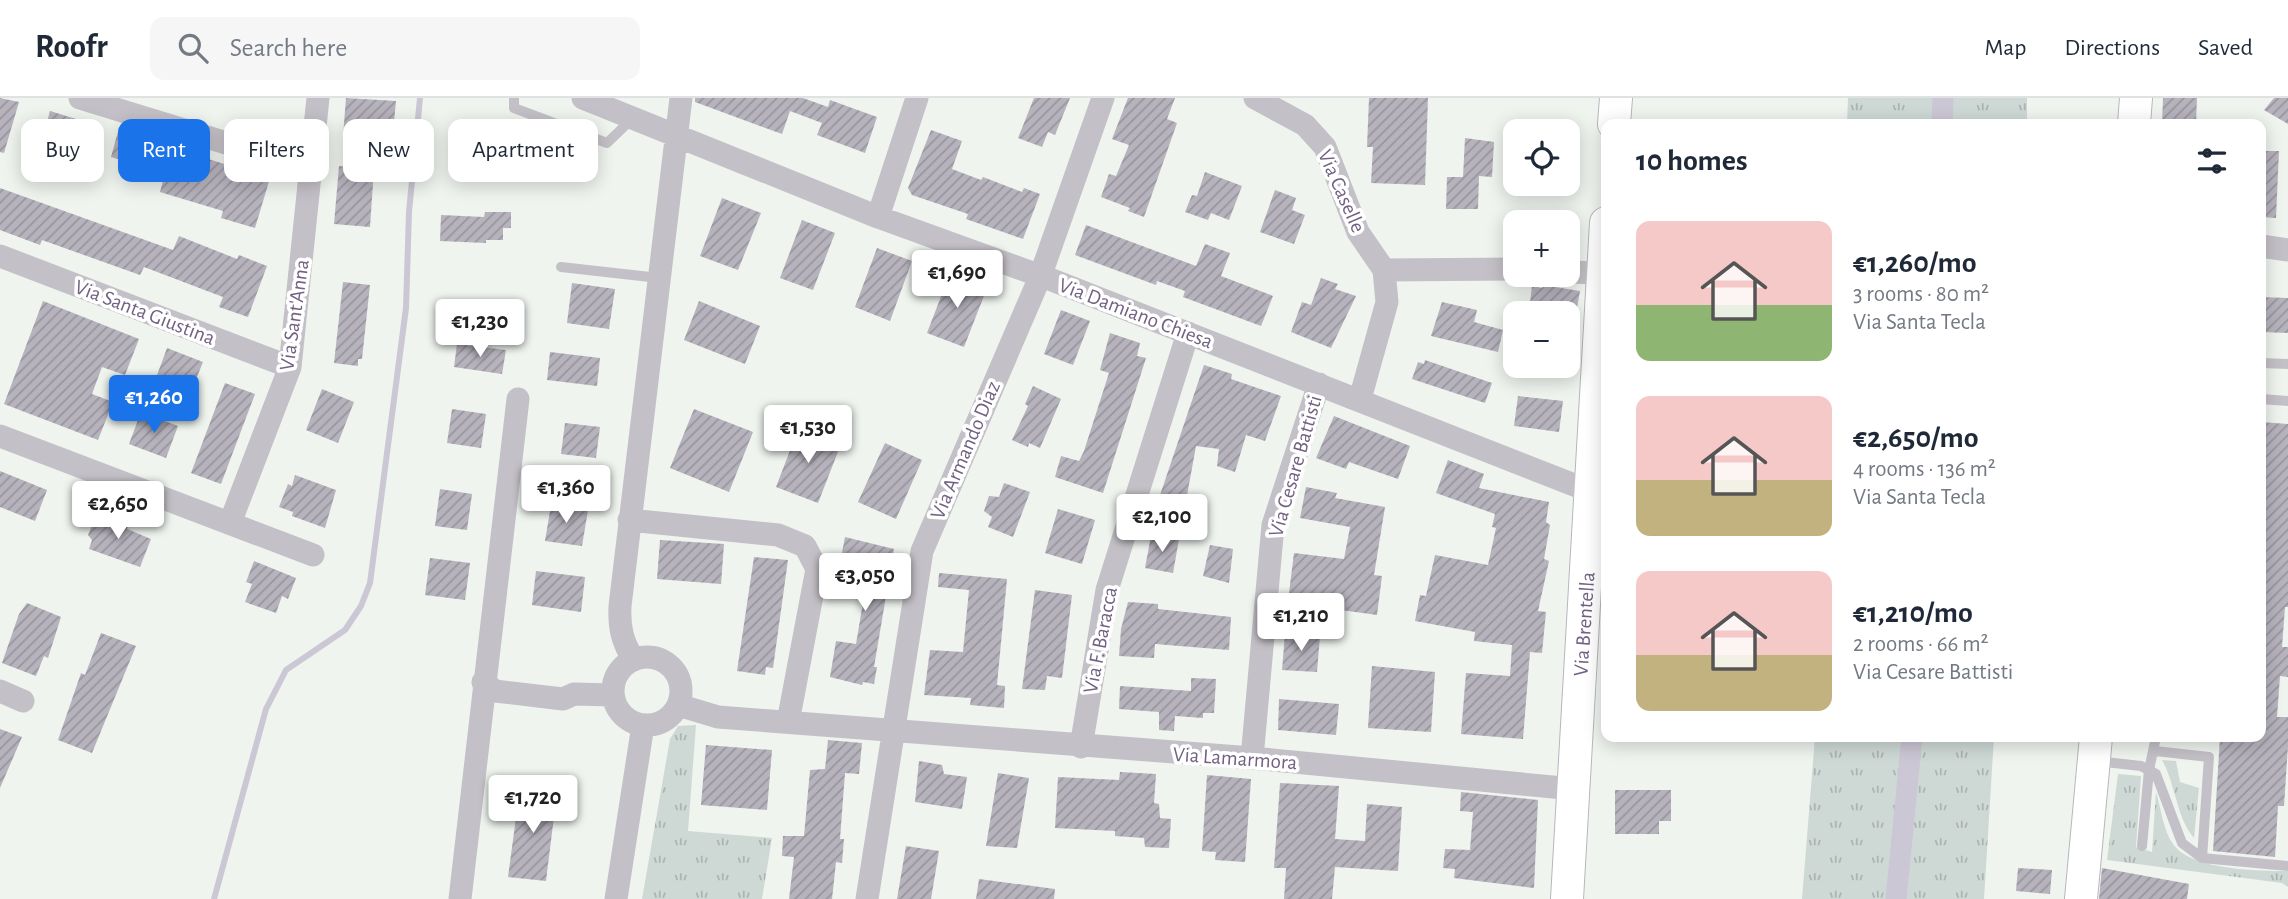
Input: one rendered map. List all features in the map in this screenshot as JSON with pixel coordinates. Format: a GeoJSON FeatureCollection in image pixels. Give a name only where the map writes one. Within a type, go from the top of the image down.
{"type":"FeatureCollection","features":[{"type":"Feature","properties":{"kind":"main road"},"geometry":{"type":"LineString","coordinates":[[1614,119],[1616,98]]}},
{"type":"Feature","properties":{"kind":"main road"},"geometry":{"type":"LineString","coordinates":[[2134,119],[2136,98]]}},
{"type":"Feature","properties":{"kind":"main road","name":"Via Brentella"},"geometry":{"type":"LineString","coordinates":[[1567,899],[1601,340]]}},
{"type":"Feature","properties":{"kind":"main road"},"geometry":{"type":"LineString","coordinates":[[2081,899],[2095,749]]}},
{"type":"Feature","properties":{"kind":"street"},"geometry":{"type":"LineString","coordinates":[[80,98],[224,142]]}},
{"type":"Feature","properties":{"kind":"street","name":"Via Sant'Anna"},"geometry":{"type":"LineString","coordinates":[[316,119],[318,98]]}},
{"type":"Feature","properties":{"kind":"street","name":"Via Damiano Chiesa"},"geometry":{"type":"LineString","coordinates":[[583,98],[878,217],[1041,276],[1592,492]]}},
{"type":"Feature","properties":{"kind":"street"},"geometry":{"type":"LineString","coordinates":[[634,660],[626,647],[620,626],[629,520],[681,98]]}},
{"type":"Feature","properties":{"kind":"street"},"geometry":{"type":"LineString","coordinates":[[878,217],[917,98]]}},
{"type":"Feature","properties":{"kind":"street","name":"Via Armando Diaz"},"geometry":{"type":"LineString","coordinates":[[867,899],[922,551],[1041,276],[1103,98]]}},
{"type":"Feature","properties":{"kind":"street","name":"Via Caselle"},"geometry":{"type":"LineString","coordinates":[[1255,98],[1305,125],[1325,147],[1358,232],[1384,270]]}},
{"type":"Feature","properties":{"kind":"street","name":"Via Sant'Anna"},"geometry":{"type":"LineString","coordinates":[[230,523],[290,368],[310,182]]}},
{"type":"Feature","properties":{"kind":"street"},"geometry":{"type":"LineString","coordinates":[[2266,247],[2288,250]]}},
{"type":"Feature","properties":{"kind":"street","name":"Via Santa Giustina"},"geometry":{"type":"LineString","coordinates":[[0,256],[290,368]]}},
{"type":"Feature","properties":{"kind":"street"},"geometry":{"type":"LineString","coordinates":[[1360,399],[1387,302],[1384,270],[1503,269]]}},
{"type":"Feature","properties":{"kind":"street"},"geometry":{"type":"LineString","coordinates":[[1580,272],[1601,273]]}},
{"type":"Feature","properties":{"kind":"street","name":"Via F. Baracca"},"geometry":{"type":"LineString","coordinates":[[1081,747],[1107,590],[1188,333]]}},
{"type":"Feature","properties":{"kind":"street","name":"Via Cesare Battisti"},"geometry":{"type":"LineString","coordinates":[[1252,758],[1273,525],[1319,384]]}},
{"type":"Feature","properties":{"kind":"street"},"geometry":{"type":"LineString","coordinates":[[460,899],[517,399]]}},
{"type":"Feature","properties":{"kind":"street"},"geometry":{"type":"LineString","coordinates":[[0,436],[313,555]]}},
{"type":"Feature","properties":{"kind":"street"},"geometry":{"type":"LineString","coordinates":[[629,520],[778,536],[805,546],[817,569],[788,722]]}},
{"type":"Feature","properties":{"kind":"street"},"geometry":{"type":"LineString","coordinates":[[657,659],[675,672],[680,682],[678,705],[664,721],[643,725],[623,715],[613,695],[615,678],[634,660],[657,659]]}},
{"type":"Feature","properties":{"kind":"street"},"geometry":{"type":"LineString","coordinates":[[483,682],[495,691],[563,699],[574,694],[613,695]]}},
{"type":"Feature","properties":{"kind":"street"},"geometry":{"type":"LineString","coordinates":[[0,691],[23,701]]}},
{"type":"Feature","properties":{"kind":"street","name":"Via Lamarmora"},"geometry":{"type":"LineString","coordinates":[[678,705],[718,717],[895,729],[1081,747],[1252,758],[1574,789]]}},
{"type":"Feature","properties":{"kind":"street"},"geometry":{"type":"LineString","coordinates":[[616,899],[643,725]]}},
{"type":"Feature","properties":{"kind":"lane"},"geometry":{"type":"LineString","coordinates":[[514,98],[514,108],[607,143],[633,118]]}},
{"type":"Feature","properties":{"kind":"lane"},"geometry":{"type":"LineString","coordinates":[[561,267],[659,278]]}},
{"type":"Feature","properties":{"kind":"lane"},"geometry":{"type":"LineString","coordinates":[[2266,363],[2288,364]]}},
{"type":"Feature","properties":{"kind":"lane"},"geometry":{"type":"LineString","coordinates":[[2266,399],[2288,401]]}},
{"type":"Feature","properties":{"kind":"lane"},"geometry":{"type":"LineString","coordinates":[[2142,846],[2149,771],[2156,742]]}},
{"type":"Feature","properties":{"kind":"lane"},"geometry":{"type":"LineString","coordinates":[[2095,749],[2156,774],[2182,843],[2202,858],[2288,866]]}},
{"type":"Feature","properties":{"kind":"lane"},"geometry":{"type":"LineString","coordinates":[[2155,751],[2210,757],[2202,858]]}},
{"type":"Feature","properties":{"kind":"green space"},"geometry":{"type":"Polygon","coordinates":[[[1848,98],[2027,98],[2027,119],[1847,119],[1848,98]]]}},
{"type":"Feature","properties":{"kind":"green space"},"geometry":{"type":"Polygon","coordinates":[[[696,725],[688,831],[772,838],[762,899],[642,899],[670,739],[678,726],[696,725]]]}},
{"type":"Feature","properties":{"kind":"green space"},"geometry":{"type":"Polygon","coordinates":[[[1815,742],[1994,742],[1984,899],[1802,899],[1815,742]]]}},
{"type":"Feature","properties":{"kind":"green space"},"geometry":{"type":"Polygon","coordinates":[[[2162,760],[2176,761],[2180,782],[2199,788],[2194,838],[2183,820],[2162,760]]]}},
{"type":"Feature","properties":{"kind":"green space"},"geometry":{"type":"Polygon","coordinates":[[[2118,774],[2141,776],[2136,847],[2152,852],[2156,792],[2167,832],[2182,853],[2209,864],[2226,867],[2288,871],[2288,887],[2282,883],[2107,860],[2118,774]]]}},
{"type":"Feature","properties":{"kind":"building"},"geometry":{"type":"Polygon","coordinates":[[[0,98],[19,102],[4,153],[0,152],[0,98]]]}},
{"type":"Feature","properties":{"kind":"building"},"geometry":{"type":"Polygon","coordinates":[[[346,98],[396,101],[394,119],[344,119],[346,98]]]}},
{"type":"Feature","properties":{"kind":"building"},"geometry":{"type":"Polygon","coordinates":[[[695,98],[803,98],[828,107],[830,100],[877,117],[865,153],[817,135],[822,123],[790,111],[782,134],[695,102],[695,98]]]}},
{"type":"Feature","properties":{"kind":"building"},"geometry":{"type":"Polygon","coordinates":[[[1034,98],[1070,98],[1055,135],[1048,132],[1042,147],[1018,138],[1034,98]]]}},
{"type":"Feature","properties":{"kind":"building"},"geometry":{"type":"Polygon","coordinates":[[[1128,98],[1175,98],[1167,119],[1177,123],[1144,217],[1128,211],[1130,208],[1101,197],[1109,174],[1116,176],[1129,145],[1112,139],[1128,98]]]}},
{"type":"Feature","properties":{"kind":"building"},"geometry":{"type":"Polygon","coordinates":[[[1369,98],[1428,98],[1425,185],[1371,183],[1373,147],[1367,147],[1369,98]]]}},
{"type":"Feature","properties":{"kind":"building"},"geometry":{"type":"Polygon","coordinates":[[[2163,98],[2197,98],[2196,119],[2162,119],[2163,98]]]}},
{"type":"Feature","properties":{"kind":"building"},"geometry":{"type":"Polygon","coordinates":[[[2274,98],[2288,98],[2288,124],[2264,110],[2274,98]]]}},
{"type":"Feature","properties":{"kind":"building"},"geometry":{"type":"Polygon","coordinates":[[[50,111],[76,119],[48,119],[50,111]]]}},
{"type":"Feature","properties":{"kind":"building"},"geometry":{"type":"Polygon","coordinates":[[[931,130],[962,141],[952,169],[1022,192],[1024,188],[1040,194],[1023,239],[966,219],[968,214],[912,195],[908,188],[931,130]]]}},
{"type":"Feature","properties":{"kind":"building"},"geometry":{"type":"Polygon","coordinates":[[[118,132],[118,159],[111,157],[118,132]]]}},
{"type":"Feature","properties":{"kind":"building"},"geometry":{"type":"Polygon","coordinates":[[[1465,138],[1494,142],[1492,177],[1479,176],[1478,209],[1446,209],[1447,177],[1463,177],[1465,138]]]}},
{"type":"Feature","properties":{"kind":"building"},"geometry":{"type":"Polygon","coordinates":[[[2266,151],[2279,151],[2276,218],[2266,217],[2266,151]]]}},
{"type":"Feature","properties":{"kind":"building"},"geometry":{"type":"Polygon","coordinates":[[[210,160],[224,164],[224,182],[269,182],[255,228],[221,218],[223,211],[160,192],[163,182],[210,182],[210,160]]]}},
{"type":"Feature","properties":{"kind":"building"},"geometry":{"type":"Polygon","coordinates":[[[339,166],[343,166],[343,182],[373,182],[370,227],[334,224],[339,166]]]}},
{"type":"Feature","properties":{"kind":"building"},"geometry":{"type":"Polygon","coordinates":[[[1205,172],[1242,186],[1229,220],[1211,213],[1208,220],[1185,212],[1192,195],[1197,196],[1205,172]]]}},
{"type":"Feature","properties":{"kind":"building"},"geometry":{"type":"Polygon","coordinates":[[[0,188],[173,250],[179,236],[237,259],[239,255],[267,266],[248,317],[219,307],[223,297],[144,267],[140,275],[42,240],[40,245],[0,230],[0,188]]]}},
{"type":"Feature","properties":{"kind":"building"},"geometry":{"type":"Polygon","coordinates":[[[1275,190],[1296,198],[1292,210],[1305,215],[1294,244],[1260,232],[1275,190]]]}},
{"type":"Feature","properties":{"kind":"building"},"geometry":{"type":"Polygon","coordinates":[[[722,198],[761,213],[738,270],[700,256],[722,198]]]}},
{"type":"Feature","properties":{"kind":"building"},"geometry":{"type":"Polygon","coordinates":[[[485,212],[511,212],[511,228],[503,228],[503,240],[486,240],[486,243],[440,241],[441,215],[484,217],[485,212]]]}},
{"type":"Feature","properties":{"kind":"building"},"geometry":{"type":"Polygon","coordinates":[[[802,220],[835,233],[813,290],[780,278],[802,220]]]}},
{"type":"Feature","properties":{"kind":"building"},"geometry":{"type":"Polygon","coordinates":[[[1086,225],[1196,266],[1205,244],[1230,253],[1221,276],[1273,296],[1261,326],[1183,297],[1185,291],[1157,281],[1156,285],[1075,255],[1086,225]]]}},
{"type":"Feature","properties":{"kind":"building"},"geometry":{"type":"Polygon","coordinates":[[[877,248],[912,261],[890,321],[855,307],[877,248]]]}},
{"type":"Feature","properties":{"kind":"building"},"geometry":{"type":"Polygon","coordinates":[[[950,273],[987,288],[964,347],[927,333],[950,273]]]}},
{"type":"Feature","properties":{"kind":"building"},"geometry":{"type":"Polygon","coordinates":[[[1321,278],[1338,284],[1335,289],[1356,296],[1331,348],[1291,332],[1302,302],[1311,305],[1321,278]]]}},
{"type":"Feature","properties":{"kind":"building"},"geometry":{"type":"Polygon","coordinates":[[[343,282],[370,285],[362,359],[358,359],[358,366],[334,363],[343,282]]]}},
{"type":"Feature","properties":{"kind":"building"},"geometry":{"type":"Polygon","coordinates":[[[572,283],[615,289],[609,329],[567,323],[572,283]]]}},
{"type":"Feature","properties":{"kind":"building"},"geometry":{"type":"Polygon","coordinates":[[[1532,287],[1580,291],[1578,301],[1530,301],[1532,287]]]}},
{"type":"Feature","properties":{"kind":"building"},"geometry":{"type":"Polygon","coordinates":[[[2266,297],[2288,298],[2288,333],[2266,332],[2266,297]]]}},
{"type":"Feature","properties":{"kind":"building"},"geometry":{"type":"Polygon","coordinates":[[[43,301],[139,339],[125,375],[102,367],[92,394],[113,402],[98,440],[4,404],[43,301]]]}},
{"type":"Feature","properties":{"kind":"building"},"geometry":{"type":"Polygon","coordinates":[[[699,301],[760,326],[745,364],[684,340],[699,301]]]}},
{"type":"Feature","properties":{"kind":"building"},"geometry":{"type":"Polygon","coordinates":[[[1442,302],[1477,310],[1474,322],[1503,330],[1498,352],[1431,336],[1442,302]]]}},
{"type":"Feature","properties":{"kind":"building"},"geometry":{"type":"Polygon","coordinates":[[[1061,310],[1090,321],[1073,365],[1044,354],[1061,310]]]}},
{"type":"Feature","properties":{"kind":"building"},"geometry":{"type":"Polygon","coordinates":[[[1110,333],[1140,343],[1137,356],[1146,358],[1103,493],[1055,477],[1061,456],[1079,461],[1084,451],[1109,373],[1100,370],[1110,333]]]}},
{"type":"Feature","properties":{"kind":"building"},"geometry":{"type":"Polygon","coordinates":[[[457,344],[506,350],[502,374],[454,367],[457,344]]]}},
{"type":"Feature","properties":{"kind":"building"},"geometry":{"type":"Polygon","coordinates":[[[167,348],[203,362],[188,399],[153,386],[167,348]]]}},
{"type":"Feature","properties":{"kind":"building"},"geometry":{"type":"Polygon","coordinates":[[[550,352],[600,358],[597,386],[547,380],[550,352]]]}},
{"type":"Feature","properties":{"kind":"building"},"geometry":{"type":"Polygon","coordinates":[[[1425,360],[1492,383],[1485,403],[1412,379],[1418,362],[1424,364],[1425,360]]]}},
{"type":"Feature","properties":{"kind":"building"},"geometry":{"type":"Polygon","coordinates":[[[1204,365],[1232,374],[1231,379],[1281,396],[1265,441],[1246,435],[1235,472],[1217,466],[1219,449],[1196,446],[1184,512],[1157,504],[1204,365]]]}},
{"type":"Feature","properties":{"kind":"building"},"geometry":{"type":"Polygon","coordinates":[[[225,383],[255,394],[221,484],[191,473],[225,383]]]}},
{"type":"Feature","properties":{"kind":"building"},"geometry":{"type":"Polygon","coordinates":[[[1033,386],[1061,399],[1040,448],[1029,443],[1028,447],[1012,440],[1028,406],[1025,404],[1033,386]]]}},
{"type":"Feature","properties":{"kind":"building"},"geometry":{"type":"Polygon","coordinates":[[[322,389],[354,402],[338,443],[306,430],[322,389]]]}},
{"type":"Feature","properties":{"kind":"building"},"geometry":{"type":"Polygon","coordinates":[[[1518,396],[1563,401],[1559,432],[1514,426],[1518,396]]]}},
{"type":"Feature","properties":{"kind":"building"},"geometry":{"type":"Polygon","coordinates":[[[452,409],[486,414],[481,448],[447,443],[452,409]]]}},
{"type":"Feature","properties":{"kind":"building"},"geometry":{"type":"Polygon","coordinates":[[[694,409],[753,432],[729,492],[670,468],[694,409]]]}},
{"type":"Feature","properties":{"kind":"building"},"geometry":{"type":"Polygon","coordinates":[[[141,412],[178,426],[166,458],[129,444],[141,412]]]}},
{"type":"Feature","properties":{"kind":"building"},"geometry":{"type":"Polygon","coordinates":[[[1334,416],[1410,446],[1398,479],[1349,462],[1346,469],[1316,458],[1334,416]]]}},
{"type":"Feature","properties":{"kind":"building"},"geometry":{"type":"Polygon","coordinates":[[[2266,422],[2288,424],[2288,607],[2285,607],[2282,647],[2288,647],[2288,677],[2280,676],[2277,717],[2288,717],[2284,806],[2278,806],[2275,857],[2213,851],[2220,742],[2266,742],[2266,422]]]}},
{"type":"Feature","properties":{"kind":"building"},"geometry":{"type":"Polygon","coordinates":[[[565,423],[600,427],[596,458],[561,454],[565,423]]]}},
{"type":"Feature","properties":{"kind":"building"},"geometry":{"type":"Polygon","coordinates":[[[799,427],[841,444],[818,503],[776,487],[799,427]]]}},
{"type":"Feature","properties":{"kind":"building"},"geometry":{"type":"Polygon","coordinates":[[[885,443],[922,460],[896,519],[858,502],[885,443]]]}},
{"type":"Feature","properties":{"kind":"building"},"geometry":{"type":"Polygon","coordinates":[[[1448,460],[1484,474],[1479,488],[1549,502],[1546,522],[1550,525],[1544,559],[1549,561],[1538,611],[1546,612],[1542,653],[1530,652],[1523,739],[1461,734],[1466,673],[1510,676],[1512,645],[1474,641],[1475,632],[1415,621],[1420,595],[1426,596],[1435,555],[1488,565],[1496,528],[1492,527],[1495,514],[1436,493],[1448,460]]]}},
{"type":"Feature","properties":{"kind":"building"},"geometry":{"type":"Polygon","coordinates":[[[0,471],[47,490],[35,521],[0,507],[0,471]]]}},
{"type":"Feature","properties":{"kind":"building"},"geometry":{"type":"Polygon","coordinates":[[[295,475],[336,490],[325,528],[292,516],[293,512],[279,507],[288,484],[292,486],[295,475]]]}},
{"type":"Feature","properties":{"kind":"building"},"geometry":{"type":"Polygon","coordinates":[[[1004,483],[1030,492],[1013,537],[988,527],[992,517],[984,511],[989,496],[999,497],[1004,483]]]}},
{"type":"Feature","properties":{"kind":"building"},"geometry":{"type":"Polygon","coordinates":[[[1306,487],[1337,493],[1335,498],[1385,507],[1374,575],[1382,576],[1377,615],[1341,610],[1342,607],[1288,601],[1294,553],[1344,559],[1350,527],[1300,518],[1306,487]]]}},
{"type":"Feature","properties":{"kind":"building"},"geometry":{"type":"Polygon","coordinates":[[[440,489],[472,494],[467,530],[435,526],[440,489]]]}},
{"type":"Feature","properties":{"kind":"building"},"geometry":{"type":"Polygon","coordinates":[[[551,505],[588,510],[582,546],[545,541],[551,505]]]}},
{"type":"Feature","properties":{"kind":"building"},"geometry":{"type":"Polygon","coordinates":[[[1058,509],[1095,520],[1082,564],[1045,553],[1058,509]]]}},
{"type":"Feature","properties":{"kind":"building"},"geometry":{"type":"Polygon","coordinates":[[[97,513],[128,525],[127,529],[151,539],[140,567],[89,549],[92,540],[88,535],[97,513]]]}},
{"type":"Feature","properties":{"kind":"building"},"geometry":{"type":"Polygon","coordinates":[[[1151,536],[1179,539],[1173,573],[1145,568],[1151,536]]]}},
{"type":"Feature","properties":{"kind":"building"},"geometry":{"type":"Polygon","coordinates":[[[845,537],[894,549],[874,667],[877,667],[874,684],[863,682],[862,685],[830,677],[836,641],[856,644],[869,567],[840,563],[845,537]]]}},
{"type":"Feature","properties":{"kind":"building"},"geometry":{"type":"Polygon","coordinates":[[[660,540],[724,544],[721,584],[657,579],[660,540]]]}},
{"type":"Feature","properties":{"kind":"building"},"geometry":{"type":"Polygon","coordinates":[[[1210,545],[1233,549],[1229,583],[1203,576],[1210,545]]]}},
{"type":"Feature","properties":{"kind":"building"},"geometry":{"type":"Polygon","coordinates":[[[754,557],[788,560],[773,668],[766,667],[765,675],[737,671],[754,557]]]}},
{"type":"Feature","properties":{"kind":"building"},"geometry":{"type":"Polygon","coordinates":[[[430,558],[470,563],[465,600],[425,595],[430,558]]]}},
{"type":"Feature","properties":{"kind":"building"},"geometry":{"type":"Polygon","coordinates":[[[254,561],[296,578],[288,599],[282,596],[276,613],[245,602],[252,584],[246,582],[254,561]]]}},
{"type":"Feature","properties":{"kind":"building"},"geometry":{"type":"Polygon","coordinates":[[[536,571],[585,577],[581,612],[532,605],[536,571]]]}},
{"type":"Feature","properties":{"kind":"building"},"geometry":{"type":"Polygon","coordinates":[[[939,573],[1007,579],[997,685],[1005,686],[1004,708],[970,705],[971,698],[924,695],[930,650],[963,652],[969,590],[938,587],[939,573]]]}},
{"type":"Feature","properties":{"kind":"building"},"geometry":{"type":"Polygon","coordinates":[[[1035,590],[1072,595],[1062,678],[1047,676],[1045,690],[1022,689],[1035,590]]]}},
{"type":"Feature","properties":{"kind":"building"},"geometry":{"type":"Polygon","coordinates":[[[1128,602],[1158,604],[1158,609],[1231,617],[1229,650],[1155,644],[1154,658],[1119,656],[1121,629],[1128,602]]]}},
{"type":"Feature","properties":{"kind":"building"},"geometry":{"type":"Polygon","coordinates":[[[27,603],[61,617],[48,658],[44,656],[36,676],[2,663],[19,614],[27,603]]]}},
{"type":"Feature","properties":{"kind":"building"},"geometry":{"type":"Polygon","coordinates":[[[101,633],[136,646],[92,753],[58,740],[81,673],[85,675],[101,633]]]}},
{"type":"Feature","properties":{"kind":"building"},"geometry":{"type":"Polygon","coordinates":[[[1285,634],[1320,636],[1317,672],[1282,670],[1285,634]]]}},
{"type":"Feature","properties":{"kind":"building"},"geometry":{"type":"Polygon","coordinates":[[[1372,666],[1435,672],[1431,732],[1368,728],[1372,666]]]}},
{"type":"Feature","properties":{"kind":"building"},"geometry":{"type":"Polygon","coordinates":[[[1191,678],[1216,679],[1214,713],[1203,713],[1203,718],[1175,716],[1174,731],[1159,730],[1159,712],[1119,709],[1120,686],[1191,691],[1191,678]]]}},
{"type":"Feature","properties":{"kind":"building"},"geometry":{"type":"Polygon","coordinates":[[[1279,699],[1339,704],[1336,735],[1278,730],[1279,699]]]}},
{"type":"Feature","properties":{"kind":"building"},"geometry":{"type":"Polygon","coordinates":[[[0,729],[22,737],[0,788],[0,729]]]}},
{"type":"Feature","properties":{"kind":"building"},"geometry":{"type":"Polygon","coordinates":[[[828,740],[862,743],[859,774],[845,773],[840,839],[844,839],[842,863],[836,862],[832,899],[789,899],[794,857],[782,856],[783,836],[804,836],[810,770],[825,769],[828,740]]]}},
{"type":"Feature","properties":{"kind":"building"},"geometry":{"type":"Polygon","coordinates":[[[706,745],[772,750],[767,810],[701,805],[706,745]]]}},
{"type":"Feature","properties":{"kind":"building"},"geometry":{"type":"Polygon","coordinates":[[[919,761],[942,765],[944,774],[967,777],[962,809],[915,802],[919,761]]]}},
{"type":"Feature","properties":{"kind":"building"},"geometry":{"type":"Polygon","coordinates":[[[1120,772],[1156,774],[1154,803],[1159,804],[1160,818],[1171,819],[1169,848],[1145,847],[1144,838],[1115,836],[1115,831],[1055,828],[1058,777],[1119,780],[1120,772]]]}},
{"type":"Feature","properties":{"kind":"building"},"geometry":{"type":"Polygon","coordinates":[[[998,773],[1029,778],[1017,848],[986,846],[998,773]]]}},
{"type":"Feature","properties":{"kind":"building"},"geometry":{"type":"Polygon","coordinates":[[[1207,775],[1251,779],[1245,862],[1215,860],[1216,852],[1202,851],[1207,775]]]}},
{"type":"Feature","properties":{"kind":"building"},"geometry":{"type":"Polygon","coordinates":[[[1280,783],[1339,786],[1335,839],[1365,841],[1367,804],[1402,807],[1398,871],[1335,867],[1332,899],[1284,899],[1286,868],[1274,868],[1280,783]]]}},
{"type":"Feature","properties":{"kind":"building"},"geometry":{"type":"Polygon","coordinates":[[[520,788],[557,792],[546,881],[508,877],[520,788]]]}},
{"type":"Feature","properties":{"kind":"building"},"geometry":{"type":"Polygon","coordinates":[[[1615,790],[1671,790],[1671,821],[1659,821],[1659,834],[1615,834],[1615,790]]]}},
{"type":"Feature","properties":{"kind":"building"},"geometry":{"type":"Polygon","coordinates":[[[1461,792],[1538,800],[1534,888],[1454,878],[1455,869],[1443,868],[1445,849],[1470,850],[1473,812],[1460,811],[1461,792]]]}},
{"type":"Feature","properties":{"kind":"building"},"geometry":{"type":"Polygon","coordinates":[[[906,846],[939,851],[931,899],[897,899],[906,846]]]}},
{"type":"Feature","properties":{"kind":"building"},"geometry":{"type":"Polygon","coordinates":[[[2018,868],[2052,870],[2050,894],[2016,891],[2018,868]]]}},
{"type":"Feature","properties":{"kind":"building"},"geometry":{"type":"Polygon","coordinates":[[[2102,868],[2189,884],[2187,899],[2099,899],[2102,868]]]}},
{"type":"Feature","properties":{"kind":"building"},"geometry":{"type":"Polygon","coordinates":[[[979,879],[1055,889],[1054,899],[976,899],[979,879]]]}},
{"type":"Feature","properties":{"kind":"waterway"},"geometry":{"type":"LineString","coordinates":[[214,899],[266,709],[286,670],[345,630],[361,606],[370,583],[406,308],[409,212],[420,98]]}},
{"type":"Feature","properties":{"kind":"waterway"},"geometry":{"type":"LineString","coordinates":[[1942,119],[1943,98]]}},
{"type":"Feature","properties":{"kind":"waterway"},"geometry":{"type":"LineString","coordinates":[[1896,899],[1912,742]]}}]}
